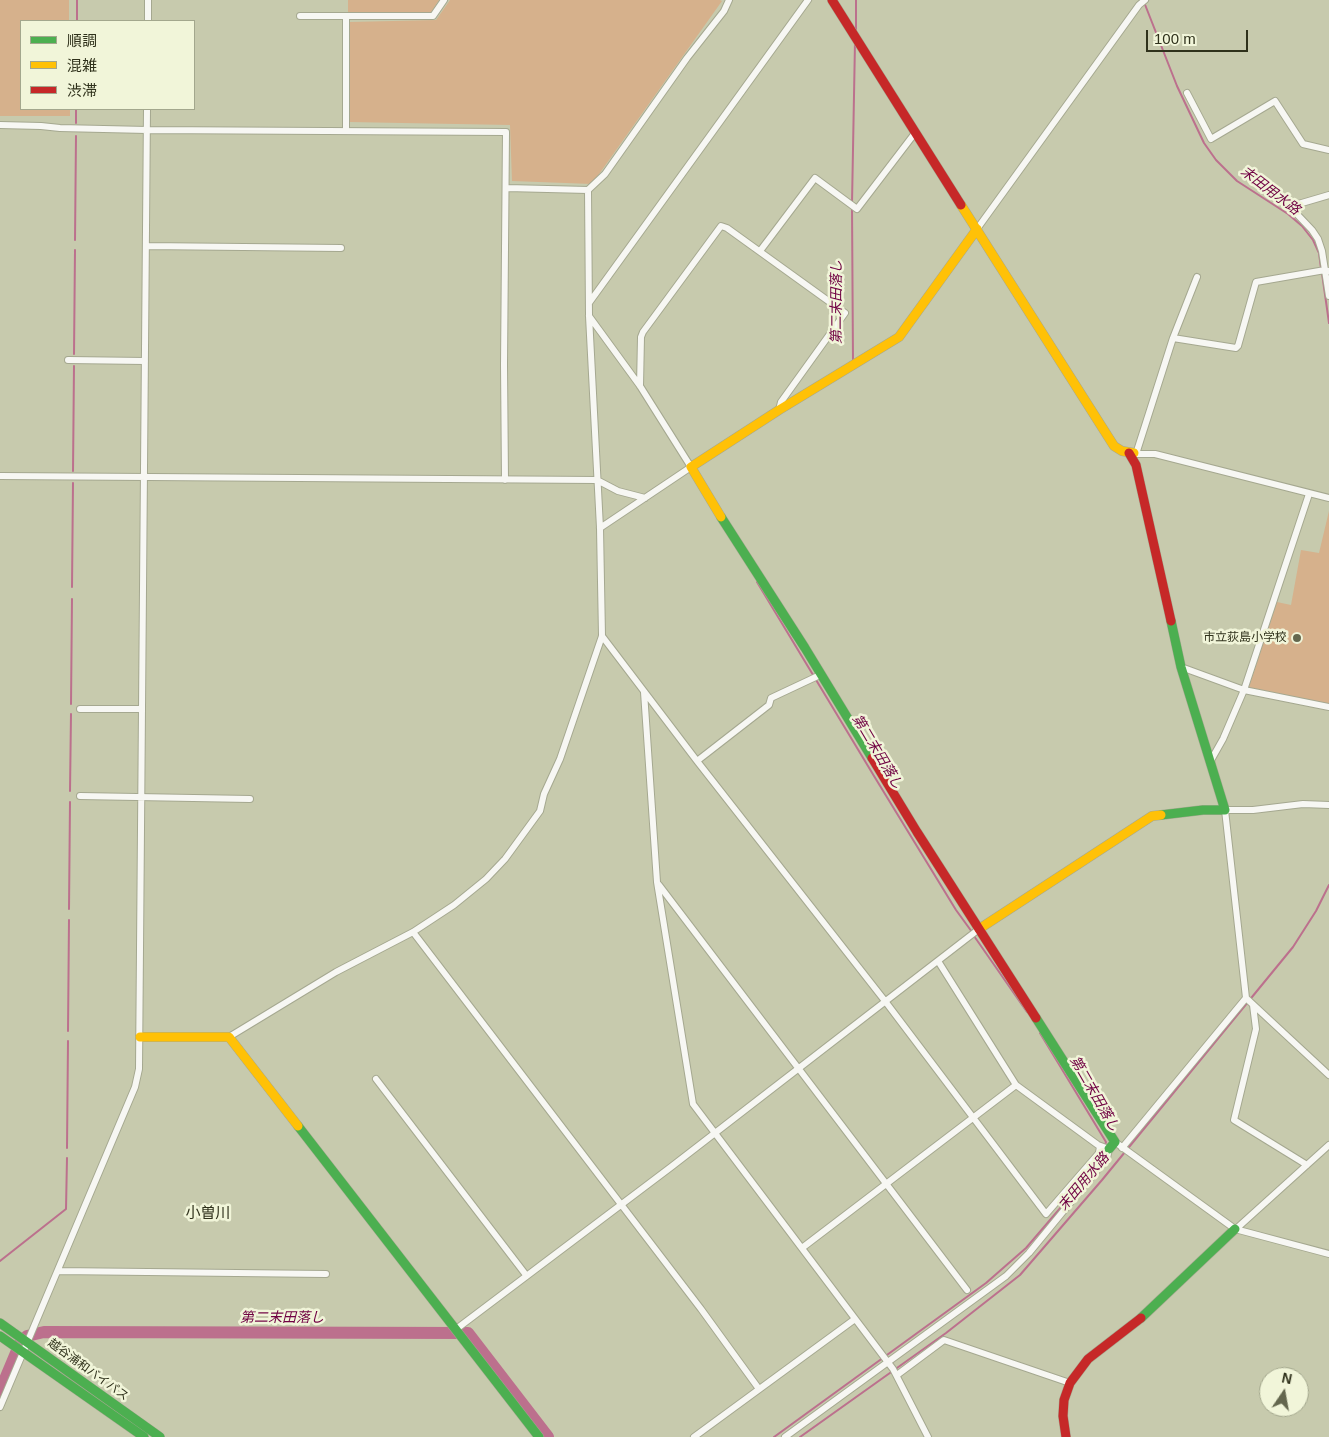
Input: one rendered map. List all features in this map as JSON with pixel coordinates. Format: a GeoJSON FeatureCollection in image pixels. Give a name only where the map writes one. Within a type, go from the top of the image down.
{"type":"FeatureCollection","features":[{"type":"Feature","properties":{"kind":"main road"},"geometry":{"type":"LineString","coordinates":[[832,0],[977,229],[1012,288],[1114,446],[1122,451],[1132,453],[1181,667],[1225,810],[1203,810],[1152,816],[979,929]]}},
{"type":"Feature","properties":{"kind":"main road"},"geometry":{"type":"LineString","coordinates":[[977,229],[899,337],[779,410],[691,468],[805,648],[887,785],[979,929],[1111,1146]]}},
{"type":"Feature","properties":{"kind":"main road"},"geometry":{"type":"LineString","coordinates":[[140,1036],[229,1037],[539,1437]]}},
{"type":"Feature","properties":{"kind":"main road"},"geometry":{"type":"LineString","coordinates":[[1066,1437],[1063,1416],[1064,1400],[1070,1383],[1088,1359],[1150,1312],[1161,1299],[1236,1229]]}},
{"type":"Feature","properties":{"kind":"main road","name":"越谷浦和バイパス"},"geometry":{"type":"LineString","coordinates":[[0,1323],[160,1437]]}},
{"type":"Feature","properties":{"kind":"main road","name":"越谷浦和バイパス"},"geometry":{"type":"LineString","coordinates":[[0,1336],[144,1437]]}},
{"type":"Feature","properties":{"kind":"street"},"geometry":{"type":"LineString","coordinates":[[148,0],[148,20]]}},
{"type":"Feature","properties":{"kind":"street"},"geometry":{"type":"LineString","coordinates":[[300,16],[433,16],[444,0]]}},
{"type":"Feature","properties":{"kind":"street"},"geometry":{"type":"LineString","coordinates":[[506,188],[588,190],[605,174],[724,11],[729,0]]}},
{"type":"Feature","properties":{"kind":"street"},"geometry":{"type":"LineString","coordinates":[[589,303],[808,0]]}},
{"type":"Feature","properties":{"kind":"street"},"geometry":{"type":"LineString","coordinates":[[977,229],[1138,2],[1145,0]]}},
{"type":"Feature","properties":{"kind":"street"},"geometry":{"type":"LineString","coordinates":[[346,17],[346,130]]}},
{"type":"Feature","properties":{"kind":"street"},"geometry":{"type":"LineString","coordinates":[[1186,93],[1211,139],[1275,101],[1303,144],[1329,150]]}},
{"type":"Feature","properties":{"kind":"street"},"geometry":{"type":"LineString","coordinates":[[0,1408],[135,1087],[139,1069],[147,110]]}},
{"type":"Feature","properties":{"kind":"street"},"geometry":{"type":"LineString","coordinates":[[0,125],[147,130],[506,132],[505,480]]}},
{"type":"Feature","properties":{"kind":"street"},"geometry":{"type":"LineString","coordinates":[[760,251],[815,178],[857,208],[915,133]]}},
{"type":"Feature","properties":{"kind":"street"},"geometry":{"type":"LineString","coordinates":[[229,1037],[336,972],[412,932],[454,905],[486,879],[505,859],[540,811],[544,794],[560,759],[602,636],[600,528],[589,316],[588,190]]}},
{"type":"Feature","properties":{"kind":"street"},"geometry":{"type":"LineString","coordinates":[[1329,195],[1295,205],[1293,210],[1318,239],[1327,270],[1329,296]]}},
{"type":"Feature","properties":{"kind":"street"},"geometry":{"type":"LineString","coordinates":[[640,386],[641,337],[643,332],[721,226],[727,228],[760,251],[845,313],[781,402],[779,410]]}},
{"type":"Feature","properties":{"kind":"street"},"geometry":{"type":"LineString","coordinates":[[146,246],[341,248]]}},
{"type":"Feature","properties":{"kind":"street"},"geometry":{"type":"LineString","coordinates":[[1173,338],[1236,348],[1256,282],[1327,270]]}},
{"type":"Feature","properties":{"kind":"street"},"geometry":{"type":"LineString","coordinates":[[1197,277],[1132,453],[1155,454],[1329,498]]}},
{"type":"Feature","properties":{"kind":"street"},"geometry":{"type":"LineString","coordinates":[[589,316],[640,386],[691,468],[600,528]]}},
{"type":"Feature","properties":{"kind":"street"},"geometry":{"type":"LineString","coordinates":[[68,360],[145,361]]}},
{"type":"Feature","properties":{"kind":"street"},"geometry":{"type":"LineString","coordinates":[[0,476],[597,480],[618,490],[646,498]]}},
{"type":"Feature","properties":{"kind":"street"},"geometry":{"type":"LineString","coordinates":[[1210,762],[1223,739],[1244,690],[1309,494]]}},
{"type":"Feature","properties":{"kind":"street"},"geometry":{"type":"LineString","coordinates":[[602,636],[697,761],[886,1001],[972,1119],[1046,1214],[1098,1152],[1111,1146],[1246,998]]}},
{"type":"Feature","properties":{"kind":"street"},"geometry":{"type":"LineString","coordinates":[[1181,667],[1244,690],[1329,707]]}},
{"type":"Feature","properties":{"kind":"street"},"geometry":{"type":"LineString","coordinates":[[697,761],[769,705],[771,698],[820,675]]}},
{"type":"Feature","properties":{"kind":"street"},"geometry":{"type":"LineString","coordinates":[[644,692],[657,882],[693,1104],[897,1375],[928,1437]]}},
{"type":"Feature","properties":{"kind":"street"},"geometry":{"type":"LineString","coordinates":[[80,709],[142,709]]}},
{"type":"Feature","properties":{"kind":"street"},"geometry":{"type":"LineString","coordinates":[[80,796],[250,799]]}},
{"type":"Feature","properties":{"kind":"street"},"geometry":{"type":"LineString","coordinates":[[1329,805],[1303,804],[1253,810],[1225,810],[1246,998],[1329,1075]]}},
{"type":"Feature","properties":{"kind":"street"},"geometry":{"type":"LineString","coordinates":[[657,882],[967,1290]]}},
{"type":"Feature","properties":{"kind":"street"},"geometry":{"type":"LineString","coordinates":[[455,1330],[671,1167],[979,929]]}},
{"type":"Feature","properties":{"kind":"street"},"geometry":{"type":"LineString","coordinates":[[412,932],[760,1389]]}},
{"type":"Feature","properties":{"kind":"street"},"geometry":{"type":"LineString","coordinates":[[938,961],[1016,1085],[1111,1146],[1131,1153],[1236,1229],[1329,1254]]}},
{"type":"Feature","properties":{"kind":"street"},"geometry":{"type":"LineString","coordinates":[[1253,1006],[1256,1029],[1234,1120],[1307,1164]]}},
{"type":"Feature","properties":{"kind":"street"},"geometry":{"type":"LineString","coordinates":[[376,1079],[526,1275]]}},
{"type":"Feature","properties":{"kind":"street"},"geometry":{"type":"LineString","coordinates":[[802,1248],[1016,1085]]}},
{"type":"Feature","properties":{"kind":"street"},"geometry":{"type":"LineString","coordinates":[[1236,1229],[1329,1145]]}},
{"type":"Feature","properties":{"kind":"street"},"geometry":{"type":"LineString","coordinates":[[785,1437],[1006,1276],[1029,1253],[1107,1158],[1111,1146]]}},
{"type":"Feature","properties":{"kind":"street"},"geometry":{"type":"LineString","coordinates":[[58,1271],[326,1274]]}},
{"type":"Feature","properties":{"kind":"street"},"geometry":{"type":"LineString","coordinates":[[694,1437],[854,1319]]}},
{"type":"Feature","properties":{"kind":"street"},"geometry":{"type":"LineString","coordinates":[[897,1375],[944,1340],[1070,1383]]}},
{"type":"Feature","properties":{"kind":"shaded area"},"geometry":{"type":"Polygon","coordinates":[[[0,0],[69,0],[69,20],[20,20],[20,110],[70,110],[70,116],[0,116],[0,0]]]}},
{"type":"Feature","properties":{"kind":"shaded area"},"geometry":{"type":"Polygon","coordinates":[[[348,0],[439,0],[430,14],[348,15],[348,0]]]}},
{"type":"Feature","properties":{"kind":"shaded area"},"geometry":{"type":"Polygon","coordinates":[[[450,0],[722,1],[592,184],[512,181],[510,125],[349,122],[350,22],[436,20],[450,0]]]}},
{"type":"Feature","properties":{"kind":"shaded area","name":"市立荻島小学校"},"geometry":{"type":"Polygon","coordinates":[[[1329,511],[1329,704],[1248,689],[1277,602],[1291,605],[1301,550],[1319,553],[1329,511]]]}},
{"type":"Feature","properties":{"kind":"waterway"},"geometry":{"type":"LineString","coordinates":[[77,0],[77,20]]}},
{"type":"Feature","properties":{"kind":"waterway","name":"第二末田落し"},"geometry":{"type":"LineString","coordinates":[[856,0],[856,30]]}},
{"type":"Feature","properties":{"kind":"waterway","name":"末田用水路"},"geometry":{"type":"LineString","coordinates":[[1144,2],[1177,86],[1204,143],[1216,160],[1237,181],[1288,214],[1302,226],[1313,240],[1319,253],[1321,268]]}},
{"type":"Feature","properties":{"kind":"waterway","name":"第二末田落し"},"geometry":{"type":"LineString","coordinates":[[852,203],[855,42]]}},
{"type":"Feature","properties":{"kind":"waterway"},"geometry":{"type":"LineString","coordinates":[[76,110],[76,123]]}},
{"type":"Feature","properties":{"kind":"waterway"},"geometry":{"type":"LineString","coordinates":[[75,240],[76,136]]}},
{"type":"Feature","properties":{"kind":"waterway","name":"第二末田落し"},"geometry":{"type":"LineString","coordinates":[[852,207],[853,362]]}},
{"type":"Feature","properties":{"kind":"waterway"},"geometry":{"type":"LineString","coordinates":[[74,354],[75,250]]}},
{"type":"Feature","properties":{"kind":"waterway","name":"末田用水路"},"geometry":{"type":"LineString","coordinates":[[1322,273],[1329,323]]}},
{"type":"Feature","properties":{"kind":"waterway"},"geometry":{"type":"LineString","coordinates":[[73,471],[74,366]]}},
{"type":"Feature","properties":{"kind":"waterway"},"geometry":{"type":"LineString","coordinates":[[72,587],[73,483]]}},
{"type":"Feature","properties":{"kind":"waterway","name":"第二末田落し"},"geometry":{"type":"LineString","coordinates":[[757,582],[956,910],[972,932]]}},
{"type":"Feature","properties":{"kind":"waterway"},"geometry":{"type":"LineString","coordinates":[[71,704],[72,599]]}},
{"type":"Feature","properties":{"kind":"waterway"},"geometry":{"type":"LineString","coordinates":[[70,791],[71,714]]}},
{"type":"Feature","properties":{"kind":"waterway"},"geometry":{"type":"LineString","coordinates":[[69,909],[70,802]]}},
{"type":"Feature","properties":{"kind":"waterway","name":"末田用水路"},"geometry":{"type":"LineString","coordinates":[[800,1437],[946,1333],[1020,1275],[1102,1180],[1293,947],[1316,911],[1329,885]]}},
{"type":"Feature","properties":{"kind":"waterway"},"geometry":{"type":"LineString","coordinates":[[68,1031],[69,920]]}},
{"type":"Feature","properties":{"kind":"waterway","name":"第二末田落し"},"geometry":{"type":"LineString","coordinates":[[974,936],[1027,1012]]}},
{"type":"Feature","properties":{"kind":"waterway","name":"第二末田落し"},"geometry":{"type":"LineString","coordinates":[[1040,1033],[1106,1142],[1105,1145]]}},
{"type":"Feature","properties":{"kind":"waterway"},"geometry":{"type":"LineString","coordinates":[[67,1148],[68,1041]]}},
{"type":"Feature","properties":{"kind":"waterway","name":"第二末田落し"},"geometry":{"type":"LineString","coordinates":[[774,1437],[986,1283],[1026,1248],[1105,1156],[1105,1150]]}},
{"type":"Feature","properties":{"kind":"waterway"},"geometry":{"type":"LineString","coordinates":[[0,1261],[66,1209],[67,1158]]}},
{"type":"Feature","properties":{"kind":"waterway","name":"第二末田落し"},"geometry":{"type":"LineString","coordinates":[[0,1391],[21,1341],[27,1336],[44,1332],[468,1333],[548,1437]]}},
{"type":"Feature","properties":{"kind":"traffic: fast"},"geometry":{"type":"LineString","coordinates":[[721,517],[805,648],[872,758]]}},
{"type":"Feature","properties":{"kind":"traffic: fast"},"geometry":{"type":"LineString","coordinates":[[1161,815],[1203,810],[1225,810],[1181,667],[1171,621]]}},
{"type":"Feature","properties":{"kind":"traffic: fast"},"geometry":{"type":"LineString","coordinates":[[1036,1018],[1115,1142],[1109,1149]]}},
{"type":"Feature","properties":{"kind":"traffic: fast"},"geometry":{"type":"LineString","coordinates":[[298,1126],[539,1437]]}},
{"type":"Feature","properties":{"kind":"traffic: fast"},"geometry":{"type":"LineString","coordinates":[[1141,1318],[1235,1229]]}},
{"type":"Feature","properties":{"kind":"traffic: fast"},"geometry":{"type":"LineString","coordinates":[[0,1323],[160,1437]]}},
{"type":"Feature","properties":{"kind":"traffic: fast"},"geometry":{"type":"LineString","coordinates":[[0,1336],[144,1437]]}},
{"type":"Feature","properties":{"kind":"traffic: slow"},"geometry":{"type":"LineString","coordinates":[[961,205],[1114,446],[1122,451],[1134,453]]}},
{"type":"Feature","properties":{"kind":"traffic: slow"},"geometry":{"type":"LineString","coordinates":[[721,517],[691,467],[779,410],[899,337],[977,229]]}},
{"type":"Feature","properties":{"kind":"traffic: slow"},"geometry":{"type":"LineString","coordinates":[[979,929],[1152,816],[1161,815]]}},
{"type":"Feature","properties":{"kind":"traffic: slow"},"geometry":{"type":"LineString","coordinates":[[140,1037],[229,1037],[298,1126]]}},
{"type":"Feature","properties":{"kind":"traffic: jam"},"geometry":{"type":"LineString","coordinates":[[832,0],[961,205]]}},
{"type":"Feature","properties":{"kind":"traffic: jam"},"geometry":{"type":"LineString","coordinates":[[1129,453],[1136,465],[1171,621]]}},
{"type":"Feature","properties":{"kind":"traffic: jam"},"geometry":{"type":"LineString","coordinates":[[872,758],[1036,1018]]}},
{"type":"Feature","properties":{"kind":"traffic: jam"},"geometry":{"type":"LineString","coordinates":[[1066,1437],[1063,1416],[1064,1400],[1070,1383],[1088,1359],[1141,1318]]}},
{"type":"Feature","properties":{"kind":"place","name":"市立荻島小学校"},"geometry":{"type":"Point","coordinates":[1297,638]}},
{"type":"Feature","properties":{"kind":"district","name":"小曽川"},"geometry":{"type":"Point","coordinates":[208,1214]}}]}
